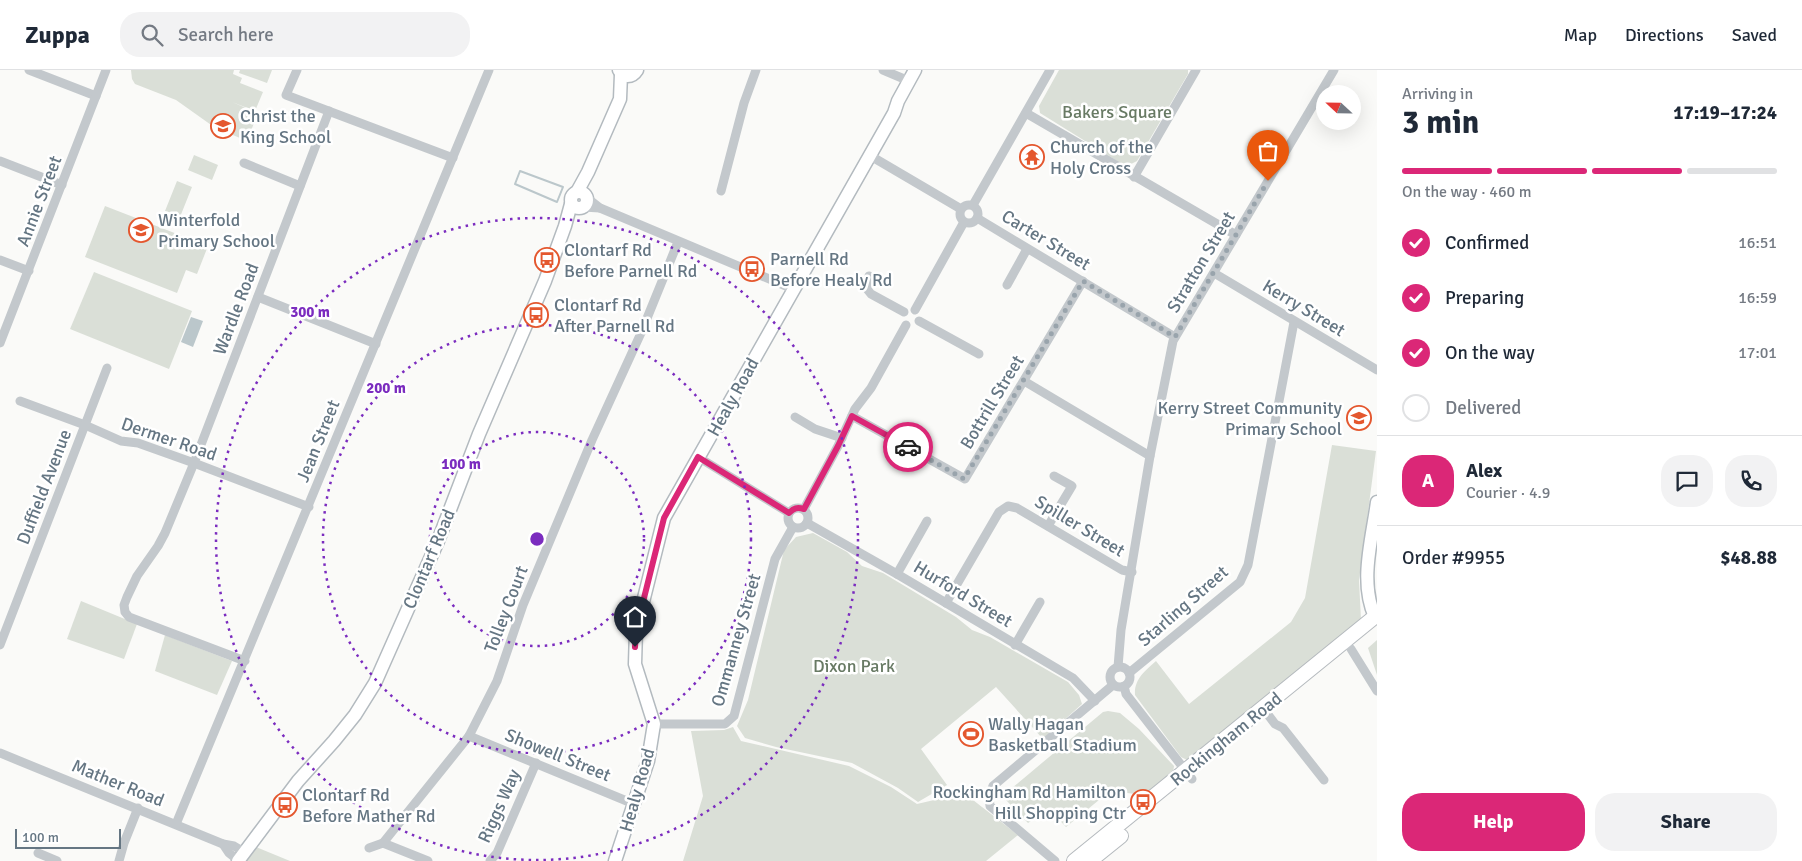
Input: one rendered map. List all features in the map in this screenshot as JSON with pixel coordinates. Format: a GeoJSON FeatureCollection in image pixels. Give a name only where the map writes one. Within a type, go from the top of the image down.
{"type":"FeatureCollection","features":[{"type":"Feature","properties":{"kind":"main road","name":"Rockingham Road"},"geometry":{"type":"LineString","coordinates":[[1074,861],[1269,716],[1350,648],[1376,620]]}},
{"type":"Feature","properties":{"kind":"main road","name":"Rockingham Road"},"geometry":{"type":"LineString","coordinates":[[1090,861],[1189,775],[1376,620]]}},
{"type":"Feature","properties":{"kind":"street"},"geometry":{"type":"LineString","coordinates":[[29,70],[96,96]]}},
{"type":"Feature","properties":{"kind":"street","name":"Annie Street"},"geometry":{"type":"LineString","coordinates":[[0,343],[106,70]]}},
{"type":"Feature","properties":{"kind":"street"},"geometry":{"type":"LineString","coordinates":[[297,70],[286,95],[453,158]]}},
{"type":"Feature","properties":{"kind":"street","name":"Jean Street"},"geometry":{"type":"LineString","coordinates":[[176,824],[489,70]]}},
{"type":"Feature","properties":{"kind":"street"},"geometry":{"type":"LineString","coordinates":[[721,191],[744,104],[756,70]]}},
{"type":"Feature","properties":{"kind":"street"},"geometry":{"type":"LineString","coordinates":[[883,70],[912,76]]}},
{"type":"Feature","properties":{"kind":"street"},"geometry":{"type":"LineString","coordinates":[[973,205],[1050,70]]}},
{"type":"Feature","properties":{"kind":"street"},"geometry":{"type":"LineString","coordinates":[[1134,177],[1196,70]]}},
{"type":"Feature","properties":{"kind":"street","name":"Stratton Street"},"geometry":{"type":"LineString","coordinates":[[1118,666],[1121,630],[1150,456],[1175,337],[1334,70]]}},
{"type":"Feature","properties":{"kind":"street","name":"Clontarf Road"},"geometry":{"type":"LineString","coordinates":[[240,858],[298,781],[355,715],[375,683],[441,533],[479,434],[545,281],[565,226],[580,201],[588,172],[618,106],[626,72]]}},
{"type":"Feature","properties":{"kind":"street","name":"Healy Road"},"geometry":{"type":"LineString","coordinates":[[615,861],[648,761],[654,724],[635,664],[636,630],[664,518],[894,113],[898,101],[912,76]]}},
{"type":"Feature","properties":{"kind":"street","name":"Wardle Road"},"geometry":{"type":"LineString","coordinates":[[245,661],[130,617],[125,612],[124,605],[137,576],[165,534],[329,111]]}},
{"type":"Feature","properties":{"kind":"street"},"geometry":{"type":"LineString","coordinates":[[1026,113],[1236,235]]}},
{"type":"Feature","properties":{"kind":"street"},"geometry":{"type":"LineString","coordinates":[[869,155],[961,210]]}},
{"type":"Feature","properties":{"kind":"street"},"geometry":{"type":"LineString","coordinates":[[0,161],[62,186]]}},
{"type":"Feature","properties":{"kind":"street"},"geometry":{"type":"LineString","coordinates":[[244,164],[300,186]]}},
{"type":"Feature","properties":{"kind":"street"},"geometry":{"type":"LineString","coordinates":[[580,201],[793,289]]}},
{"type":"Feature","properties":{"kind":"street"},"geometry":{"type":"LineString","coordinates":[[966,205],[973,205],[978,211],[977,218],[971,223],[964,222],[960,216],[961,210],[966,205]]}},
{"type":"Feature","properties":{"kind":"street","name":"Carter Street"},"geometry":{"type":"LineString","coordinates":[[977,218],[1175,337]]}},
{"type":"Feature","properties":{"kind":"street"},"geometry":{"type":"LineString","coordinates":[[915,310],[964,222]]}},
{"type":"Feature","properties":{"kind":"street","name":"Tolley Court"},"geometry":{"type":"LineString","coordinates":[[383,843],[469,736],[497,681],[527,596],[592,440],[641,333],[678,242]]}},
{"type":"Feature","properties":{"kind":"street"},"geometry":{"type":"LineString","coordinates":[[1007,285],[1027,249]]}},
{"type":"Feature","properties":{"kind":"street"},"geometry":{"type":"LineString","coordinates":[[0,260],[29,272]]}},
{"type":"Feature","properties":{"kind":"street","name":"Kerry Street"},"geometry":{"type":"LineString","coordinates":[[1214,274],[1377,370]]}},
{"type":"Feature","properties":{"kind":"street"},"geometry":{"type":"LineString","coordinates":[[870,276],[867,288],[871,294],[904,312],[915,310]]}},
{"type":"Feature","properties":{"kind":"street","name":"Bottrill Street"},"geometry":{"type":"LineString","coordinates":[[852,416],[964,479],[1083,281]]}},
{"type":"Feature","properties":{"kind":"street"},"geometry":{"type":"LineString","coordinates":[[258,297],[376,344]]}},
{"type":"Feature","properties":{"kind":"street"},"geometry":{"type":"LineString","coordinates":[[906,326],[911,327],[919,321],[918,313],[915,310]]}},
{"type":"Feature","properties":{"kind":"street"},"geometry":{"type":"LineString","coordinates":[[904,312],[902,317],[906,326]]}},
{"type":"Feature","properties":{"kind":"street"},"geometry":{"type":"LineString","coordinates":[[919,321],[979,354]]}},
{"type":"Feature","properties":{"kind":"street","name":"Starling Street"},"geometry":{"type":"LineString","coordinates":[[1130,673],[1240,582],[1248,565],[1294,322]]}},
{"type":"Feature","properties":{"kind":"street"},"geometry":{"type":"LineString","coordinates":[[804,509],[842,438],[855,409],[871,388],[906,326]]}},
{"type":"Feature","properties":{"kind":"street","name":"Duffield Avenue"},"geometry":{"type":"LineString","coordinates":[[0,645],[108,368]]}},
{"type":"Feature","properties":{"kind":"street"},"geometry":{"type":"LineString","coordinates":[[1024,381],[1150,456]]}},
{"type":"Feature","properties":{"kind":"street","name":"Dermer Road"},"geometry":{"type":"LineString","coordinates":[[20,401],[86,425],[121,441],[138,443],[308,507]]}},
{"type":"Feature","properties":{"kind":"street"},"geometry":{"type":"LineString","coordinates":[[796,417],[815,429],[842,438]]}},
{"type":"Feature","properties":{"kind":"street"},"geometry":{"type":"LineString","coordinates":[[698,457],[789,513]]}},
{"type":"Feature","properties":{"kind":"street"},"geometry":{"type":"LineString","coordinates":[[1048,526],[1072,486],[1054,476]]}},
{"type":"Feature","properties":{"kind":"street"},"geometry":{"type":"LineString","coordinates":[[1376,620],[1370,604],[1367,582],[1377,502]]}},
{"type":"Feature","properties":{"kind":"street","name":"Spiller Street"},"geometry":{"type":"LineString","coordinates":[[946,603],[999,512],[1008,506],[1017,508],[1122,570],[1132,572]]}},
{"type":"Feature","properties":{"kind":"street"},"geometry":{"type":"LineString","coordinates":[[799,507],[808,513],[809,518],[803,527],[792,527],[788,518],[789,513],[799,507]]}},
{"type":"Feature","properties":{"kind":"street"},"geometry":{"type":"LineString","coordinates":[[897,574],[926,521]]}},
{"type":"Feature","properties":{"kind":"street","name":"Hurford Street"},"geometry":{"type":"LineString","coordinates":[[807,523],[1073,678],[1095,701]]}},
{"type":"Feature","properties":{"kind":"street","name":"Ommanney Street"},"geometry":{"type":"LineString","coordinates":[[654,724],[725,724],[734,716],[775,559],[792,527]]}},
{"type":"Feature","properties":{"kind":"street"},"geometry":{"type":"LineString","coordinates":[[1377,544],[1373,570],[1373,590],[1377,600]]}},
{"type":"Feature","properties":{"kind":"street"},"geometry":{"type":"LineString","coordinates":[[1016,645],[1040,602]]}},
{"type":"Feature","properties":{"kind":"street"},"geometry":{"type":"LineString","coordinates":[[1350,648],[1377,691]]}},
{"type":"Feature","properties":{"kind":"street"},"geometry":{"type":"LineString","coordinates":[[1114,685],[1109,676],[1112,670],[1118,666],[1125,668],[1130,673],[1128,682],[1124,686]]}},
{"type":"Feature","properties":{"kind":"street"},"geometry":{"type":"LineString","coordinates":[[1055,861],[990,806],[989,796],[993,786],[1114,685],[1124,686]]}},
{"type":"Feature","properties":{"kind":"street"},"geometry":{"type":"LineString","coordinates":[[1124,686],[1126,694],[1189,775]]}},
{"type":"Feature","properties":{"kind":"street"},"geometry":{"type":"LineString","coordinates":[[1269,716],[1275,724],[1283,728],[1324,780]]}},
{"type":"Feature","properties":{"kind":"street","name":"Showell Street"},"geometry":{"type":"LineString","coordinates":[[469,736],[634,804]]}},
{"type":"Feature","properties":{"kind":"street","name":"Mather Road"},"geometry":{"type":"LineString","coordinates":[[0,753],[223,844],[234,846],[240,858]]}},
{"type":"Feature","properties":{"kind":"street","name":"Riggs Way"},"geometry":{"type":"LineString","coordinates":[[490,861],[497,853],[536,763]]}},
{"type":"Feature","properties":{"kind":"street"},"geometry":{"type":"LineString","coordinates":[[119,861],[138,808]]}},
{"type":"Feature","properties":{"kind":"street"},"geometry":{"type":"LineString","coordinates":[[369,848],[383,843],[428,861]]}},
{"type":"Feature","properties":{"kind":"street"},"geometry":{"type":"LineString","coordinates":[[38,854],[57,861]]}},
{"type":"Feature","properties":{"kind":"green space"},"geometry":{"type":"Polygon","coordinates":[[[131,70],[234,70],[233,74],[242,78],[240,83],[263,92],[255,111],[232,102],[258,113],[247,141],[214,127],[176,100],[135,84],[132,79],[131,70]]]}},
{"type":"Feature","properties":{"kind":"green space"},"geometry":{"type":"Polygon","coordinates":[[[240,70],[272,70],[267,83],[239,73],[240,70]]]}},
{"type":"Feature","properties":{"kind":"green space","name":"Bakers Square"},"geometry":{"type":"Polygon","coordinates":[[[1059,70],[1188,70],[1188,74],[1137,161],[1129,165],[1122,164],[1040,113],[1039,106],[1059,70]]]}},
{"type":"Feature","properties":{"kind":"green space"},"geometry":{"type":"Polygon","coordinates":[[[194,155],[218,165],[212,180],[188,170],[194,155]]]}},
{"type":"Feature","properties":{"kind":"green space"},"geometry":{"type":"Polygon","coordinates":[[[177,181],[192,187],[180,217],[165,211],[177,181]]]}},
{"type":"Feature","properties":{"kind":"green space"},"geometry":{"type":"Polygon","coordinates":[[[105,206],[208,246],[197,274],[186,270],[177,293],[85,257],[105,206]]]}},
{"type":"Feature","properties":{"kind":"green space"},"geometry":{"type":"Polygon","coordinates":[[[94,272],[192,311],[169,369],[70,329],[94,272]]]}},
{"type":"Feature","properties":{"kind":"green space"},"geometry":{"type":"Polygon","coordinates":[[[1332,445],[1376,451],[1359,580],[1361,620],[1187,760],[1181,757],[1135,695],[1136,684],[1144,672],[1156,661],[1189,704],[1291,622],[1305,598],[1332,445]]]}},
{"type":"Feature","properties":{"kind":"green space","name":"Dixon Park"},"geometry":{"type":"Polygon","coordinates":[[[813,533],[847,552],[862,566],[883,573],[956,617],[972,630],[990,637],[1068,682],[1079,695],[1082,704],[1043,739],[996,687],[921,749],[947,785],[918,802],[898,788],[852,763],[776,747],[745,738],[737,726],[748,700],[784,550],[796,537],[813,533]]]}},
{"type":"Feature","properties":{"kind":"green space"},"geometry":{"type":"Polygon","coordinates":[[[81,601],[137,624],[124,659],[67,639],[81,601]]]}},
{"type":"Feature","properties":{"kind":"green space"},"geometry":{"type":"Polygon","coordinates":[[[165,635],[232,661],[217,695],[155,671],[165,635]]]}},
{"type":"Feature","properties":{"kind":"green space"},"geometry":{"type":"Polygon","coordinates":[[[1377,640],[1377,675],[1368,648],[1377,640]]]}},
{"type":"Feature","properties":{"kind":"green space"},"geometry":{"type":"Polygon","coordinates":[[[1103,712],[1120,713],[1139,729],[1174,766],[1173,773],[1144,795],[1110,791],[1066,827],[1049,809],[1028,823],[1005,799],[1006,793],[1103,712]]]}},
{"type":"Feature","properties":{"kind":"green space"},"geometry":{"type":"Polygon","coordinates":[[[733,727],[741,741],[849,766],[891,787],[917,804],[964,793],[1018,835],[986,861],[683,861],[703,796],[691,731],[724,730],[733,727]]]}},
{"type":"Feature","properties":{"kind":"green space"},"geometry":{"type":"Polygon","coordinates":[[[256,847],[290,861],[246,861],[256,847]]]}},
{"type":"Feature","properties":{"kind":"shaded area"},"geometry":{"type":"Polygon","coordinates":[[[191,317],[203,321],[193,347],[181,342],[191,317]]]}},
{"type":"Feature","properties":{"kind":"waterway"},"geometry":{"type":"LineString","coordinates":[[520,171],[563,187],[557,202],[515,184],[520,171]]}},
{"type":"Feature","properties":{"kind":"way so far"},"geometry":{"type":"LineString","coordinates":[[908,447],[964,479],[1083,281],[1175,337],[1268,181]]}},
{"type":"Feature","properties":{"kind":"place","name":"Christ the King School"},"geometry":{"type":"Point","coordinates":[223,126]}},
{"type":"Feature","properties":{"kind":"place","name":"Church of the Holy Cross"},"geometry":{"type":"Point","coordinates":[1032,157]}},
{"type":"Feature","properties":{"kind":"place","name":"Winterfold Primary School"},"geometry":{"type":"Point","coordinates":[141,230]}},
{"type":"Feature","properties":{"kind":"place","name":"Clontarf Rd Before Parnell Rd"},"geometry":{"type":"Point","coordinates":[547,260]}},
{"type":"Feature","properties":{"kind":"place","name":"Parnell Rd Before Healy Rd"},"geometry":{"type":"Point","coordinates":[752,269]}},
{"type":"Feature","properties":{"kind":"place","name":"Clontarf Rd After Parnell Rd"},"geometry":{"type":"Point","coordinates":[536,315]}},
{"type":"Feature","properties":{"kind":"place","name":"Kerry Street Community Primary School"},"geometry":{"type":"Point","coordinates":[1359,418]}},
{"type":"Feature","properties":{"kind":"place","name":"Wally Hagan Basketball Stadium"},"geometry":{"type":"Point","coordinates":[971,734]}},
{"type":"Feature","properties":{"kind":"place","name":"Rockingham Rd Hamilton Hill Shopping Ctr"},"geometry":{"type":"Point","coordinates":[1143,802]}},
{"type":"Feature","properties":{"kind":"place","name":"Clontarf Rd Before Mather Rd"},"geometry":{"type":"Point","coordinates":[285,805]}},
{"type":"Feature","properties":{"kind":"route"},"geometry":{"type":"LineString","coordinates":[[635,647],[636,630],[664,518],[698,457],[789,513],[799,507],[804,509],[852,416],[908,447]]}}]}
